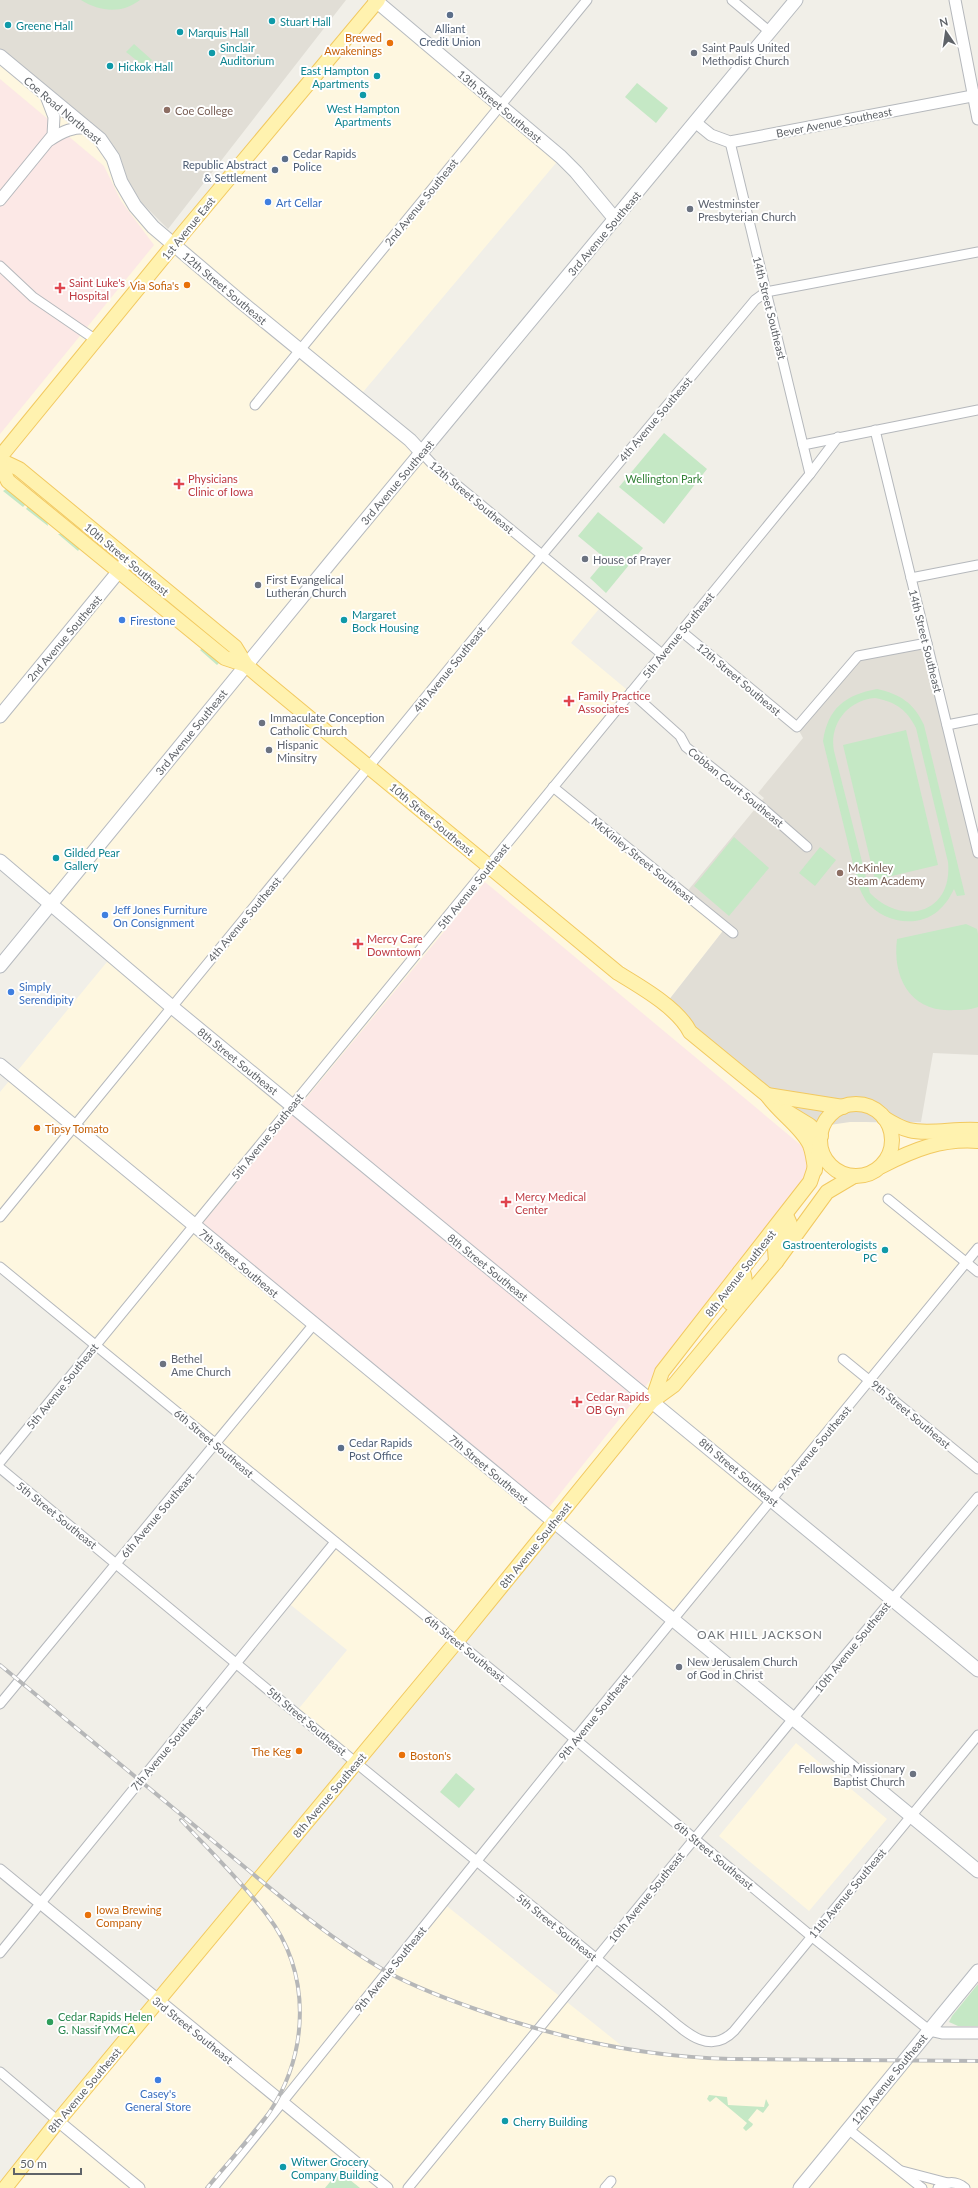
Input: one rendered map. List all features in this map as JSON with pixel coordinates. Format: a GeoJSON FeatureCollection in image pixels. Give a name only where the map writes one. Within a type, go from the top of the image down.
{"type":"FeatureCollection","features":[{"type":"Feature","properties":{"kind":"main road","name":"3rd Avenue Southeast"},"geometry":{"type":"LineString","coordinates":[[0,966],[246,665],[796,0]]}},
{"type":"Feature","properties":{"kind":"main road","name":"13th Street Southeast"},"geometry":{"type":"LineString","coordinates":[[377,1],[576,172],[615,220]]}},
{"type":"Feature","properties":{"kind":"main road","name":"1st Avenue East"},"geometry":{"type":"LineString","coordinates":[[0,459],[173,245],[377,1]]}},
{"type":"Feature","properties":{"kind":"main road","name":"Coe Road Northeast"},"geometry":{"type":"LineString","coordinates":[[0,56],[100,139],[113,158],[121,182],[135,206],[173,245]]}},
{"type":"Feature","properties":{"kind":"main road","name":"12th Street Southeast"},"geometry":{"type":"LineString","coordinates":[[173,245],[410,440],[422,453]]}},
{"type":"Feature","properties":{"kind":"main road","name":"10th Street Southeast"},"geometry":{"type":"LineString","coordinates":[[0,459],[19,469],[235,647],[246,665],[618,973],[642,988],[681,1019],[690,1032],[770,1100],[809,1143],[815,1170]]}},
{"type":"Feature","properties":{"kind":"main road","name":"10th Street Southeast"},"geometry":{"type":"LineString","coordinates":[[0,464],[8,481],[119,572],[226,658],[246,665]]}},
{"type":"Feature","properties":{"kind":"main road","name":"2nd Avenue Southeast"},"geometry":{"type":"LineString","coordinates":[[0,716],[128,560]]}},
{"type":"Feature","properties":{"kind":"main road","name":"8th Street Southeast"},"geometry":{"type":"LineString","coordinates":[[0,861],[172,1007],[978,1670]]}},
{"type":"Feature","properties":{"kind":"main road","name":"7th Street Southeast"},"geometry":{"type":"LineString","coordinates":[[0,1066],[978,1872]]}},
{"type":"Feature","properties":{"kind":"main road","name":"10th Street Southeast"},"geometry":{"type":"LineString","coordinates":[[770,1100],[800,1119],[820,1139]]}},
{"type":"Feature","properties":{"kind":"main road"},"geometry":{"type":"LineString","coordinates":[[770,1100],[843,1107]]}},
{"type":"Feature","properties":{"kind":"main road"},"geometry":{"type":"LineString","coordinates":[[978,1130],[960,1129],[911,1131],[899,1127],[884,1118],[876,1110],[866,1106],[854,1104],[833,1112],[826,1120],[820,1139],[822,1153],[827,1162],[834,1169],[854,1176],[873,1172],[908,1153],[939,1143],[957,1139],[978,1141]]}},
{"type":"Feature","properties":{"kind":"main road"},"geometry":{"type":"LineString","coordinates":[[882,1166],[891,1148],[892,1138],[890,1128],[884,1118]]}},
{"type":"Feature","properties":{"kind":"main road","name":"8th Avenue Southeast"},"geometry":{"type":"LineString","coordinates":[[652,1401],[662,1372],[786,1215],[810,1182],[815,1170],[820,1139]]}},
{"type":"Feature","properties":{"kind":"main road","name":"8th Avenue Southeast"},"geometry":{"type":"LineString","coordinates":[[5,2188],[58,2121],[457,1641],[652,1401],[674,1385],[707,1346],[776,1262],[827,1192],[854,1176]]}},
{"type":"Feature","properties":{"kind":"main road"},"geometry":{"type":"LineString","coordinates":[[776,1262],[775,1249],[790,1224],[786,1215]]}},
{"type":"Feature","properties":{"kind":"main road"},"geometry":{"type":"LineString","coordinates":[[707,1346],[708,1332],[744,1286],[745,1278],[740,1272]]}},
{"type":"Feature","properties":{"kind":"main road","name":"12th Avenue Southeast"},"geometry":{"type":"LineString","coordinates":[[800,2188],[978,1970]]}},
{"type":"Feature","properties":{"kind":"street","name":"2nd Avenue Southeast"},"geometry":{"type":"LineString","coordinates":[[255,405],[588,0]]}},
{"type":"Feature","properties":{"kind":"street"},"geometry":{"type":"LineString","coordinates":[[732,0],[770,32]]}},
{"type":"Feature","properties":{"kind":"street"},"geometry":{"type":"LineString","coordinates":[[955,0],[975,95],[978,119]]}},
{"type":"Feature","properties":{"kind":"street"},"geometry":{"type":"LineString","coordinates":[[44,93],[54,116],[54,129],[50,140]]}},
{"type":"Feature","properties":{"kind":"street","name":"Bever Avenue Southeast"},"geometry":{"type":"LineString","coordinates":[[730,142],[975,95]]}},
{"type":"Feature","properties":{"kind":"street"},"geometry":{"type":"LineString","coordinates":[[695,122],[711,135],[730,142]]}},
{"type":"Feature","properties":{"kind":"street"},"geometry":{"type":"LineString","coordinates":[[0,200],[50,140],[63,131],[72,128],[88,128]]}},
{"type":"Feature","properties":{"kind":"street","name":"14th Street Southeast"},"geometry":{"type":"LineString","coordinates":[[730,142],[810,474]]}},
{"type":"Feature","properties":{"kind":"street","name":"4th Avenue Southeast"},"geometry":{"type":"LineString","coordinates":[[0,1217],[542,555],[755,300],[766,292],[978,252]]}},
{"type":"Feature","properties":{"kind":"street"},"geometry":{"type":"LineString","coordinates":[[0,266],[33,298],[96,340]]}},
{"type":"Feature","properties":{"kind":"street"},"geometry":{"type":"LineString","coordinates":[[803,445],[978,410]]}},
{"type":"Feature","properties":{"kind":"street","name":"14th Street Southeast"},"geometry":{"type":"LineString","coordinates":[[875,430],[978,853]]}},
{"type":"Feature","properties":{"kind":"street","name":"5th Avenue Southeast"},"geometry":{"type":"LineString","coordinates":[[0,1462],[810,474],[838,437]]}},
{"type":"Feature","properties":{"kind":"street","name":"12th Street Southeast"},"geometry":{"type":"LineString","coordinates":[[422,453],[435,467],[662,654]]}},
{"type":"Feature","properties":{"kind":"street"},"geometry":{"type":"LineString","coordinates":[[911,578],[978,565]]}},
{"type":"Feature","properties":{"kind":"street","name":"12th Street Southeast"},"geometry":{"type":"LineString","coordinates":[[681,631],[797,727],[858,656],[927,643]]}},
{"type":"Feature","properties":{"kind":"street","name":"Cobban Court Southeast"},"geometry":{"type":"LineString","coordinates":[[631,692],[680,736],[686,747],[759,804],[807,847]]}},
{"type":"Feature","properties":{"kind":"street"},"geometry":{"type":"LineString","coordinates":[[947,725],[978,719]]}},
{"type":"Feature","properties":{"kind":"street","name":"McKinley Street Southeast"},"geometry":{"type":"LineString","coordinates":[[553,787],[733,933]]}},
{"type":"Feature","properties":{"kind":"street"},"geometry":{"type":"LineString","coordinates":[[888,1200],[978,1272]]}},
{"type":"Feature","properties":{"kind":"street","name":"9th Avenue Southeast"},"geometry":{"type":"LineString","coordinates":[[213,2188],[575,1739],[978,1248]]}},
{"type":"Feature","properties":{"kind":"street","name":"6th Street Southeast"},"geometry":{"type":"LineString","coordinates":[[0,1267],[457,1641],[811,1936],[929,2030]]}},
{"type":"Feature","properties":{"kind":"street","name":"6th Avenue Southeast"},"geometry":{"type":"LineString","coordinates":[[0,1704],[314,1324]]}},
{"type":"Feature","properties":{"kind":"street","name":"9th Street Southeast"},"geometry":{"type":"LineString","coordinates":[[843,1359],[978,1469]]}},
{"type":"Feature","properties":{"kind":"street","name":"5th Street Southeast"},"geometry":{"type":"LineString","coordinates":[[0,1468],[117,1563],[355,1762],[682,2028],[696,2038],[711,2044]]}},
{"type":"Feature","properties":{"kind":"street","name":"10th Avenue Southeast"},"geometry":{"type":"LineString","coordinates":[[408,2188],[694,1838],[978,1497]]}},
{"type":"Feature","properties":{"kind":"street","name":"7th Avenue Southeast"},"geometry":{"type":"LineString","coordinates":[[0,1953],[335,1542]]}},
{"type":"Feature","properties":{"kind":"street","name":"11th Avenue Southeast"},"geometry":{"type":"LineString","coordinates":[[711,2044],[726,2040],[734,2031],[978,1735]]}},
{"type":"Feature","properties":{"kind":"street","name":"3rd Street Southeast"},"geometry":{"type":"LineString","coordinates":[[0,1870],[387,2188]]}},
{"type":"Feature","properties":{"kind":"street"},"geometry":{"type":"LineString","coordinates":[[929,2030],[942,2033],[978,2032]]}},
{"type":"Feature","properties":{"kind":"street"},"geometry":{"type":"LineString","coordinates":[[0,2072],[139,2188]]}},
{"type":"Feature","properties":{"kind":"street"},"geometry":{"type":"LineString","coordinates":[[848,2130],[922,2188]]}},
{"type":"Feature","properties":{"kind":"street"},"geometry":{"type":"LineString","coordinates":[[897,2169],[948,2183],[954,2183],[965,2188]]}},
{"type":"Feature","properties":{"kind":"street"},"geometry":{"type":"LineString","coordinates":[[938,2188],[948,2183]]}},
{"type":"Feature","properties":{"kind":"shaded area","name":"Coe College"},"geometry":{"type":"Polygon","coordinates":[[[0,0],[346,0],[168,229],[142,203],[127,179],[62,100],[0,49],[0,0]]]}},
{"type":"Feature","properties":{"kind":"shaded area"},"geometry":{"type":"Polygon","coordinates":[[[377,2],[561,157],[358,398],[603,604],[571,643],[631,693],[554,787],[726,927],[661,1010],[798,1124],[823,1126],[840,1122],[866,1122],[978,1132],[978,1249],[673,1621],[553,1522],[355,1762],[296,1712],[347,1650],[287,1602],[334,1543],[0,1267],[0,1092],[111,957],[0,863],[0,57],[100,139],[135,206],[173,245],[377,2]]]}},
{"type":"Feature","properties":{"kind":"shaded area","name":"Saint Luke's Hospital"},"geometry":{"type":"Polygon","coordinates":[[[0,79],[104,166],[121,201],[154,245],[0,434],[0,79]]]}},
{"type":"Feature","properties":{"kind":"shaded area","name":"McKinley Steam Academy"},"geometry":{"type":"Polygon","coordinates":[[[927,643],[978,853],[978,1055],[933,1053],[921,1122],[850,1122],[816,1127],[661,1010],[726,927],[685,894],[764,798],[758,793],[803,738],[797,727],[858,656],[927,643]]]}},
{"type":"Feature","properties":{"kind":"shaded area","name":"Mercy Medical Center"},"geometry":{"type":"Polygon","coordinates":[[[485,882],[808,1151],[809,1181],[547,1510],[203,1223],[485,882]]]}},
{"type":"Feature","properties":{"kind":"shaded area"},"geometry":{"type":"Polygon","coordinates":[[[796,1743],[887,1819],[809,1911],[719,1836],[796,1743]]]}},
{"type":"Feature","properties":{"kind":"shaded area"},"geometry":{"type":"Polygon","coordinates":[[[259,1879],[341,1942],[389,1972],[443,1903],[627,2050],[695,2058],[978,2061],[978,2188],[2,2188],[259,1879]]]}},
{"type":"Feature","properties":{"kind":"green space"},"geometry":{"type":"Polygon","coordinates":[[[81,0],[140,0],[126,8],[111,10],[96,7],[81,0]]]}},
{"type":"Feature","properties":{"kind":"green space"},"geometry":{"type":"Polygon","coordinates":[[[134,44],[152,60],[145,67],[126,52],[134,44]]]}},
{"type":"Feature","properties":{"kind":"green space"},"geometry":{"type":"Polygon","coordinates":[[[637,83],[668,108],[656,123],[625,97],[637,83]]]}},
{"type":"Feature","properties":{"kind":"green space","name":"Wellington Park"},"geometry":{"type":"Polygon","coordinates":[[[664,433],[707,469],[664,524],[619,487],[664,433]]]}},
{"type":"Feature","properties":{"kind":"green space"},"geometry":{"type":"Polygon","coordinates":[[[6,489],[26,504],[23,507],[3,491],[6,489]]]}},
{"type":"Feature","properties":{"kind":"green space"},"geometry":{"type":"Polygon","coordinates":[[[28,506],[47,521],[48,526],[26,509],[28,506]]]}},
{"type":"Feature","properties":{"kind":"green space"},"geometry":{"type":"Polygon","coordinates":[[[598,512],[643,548],[606,593],[590,578],[606,559],[578,536],[598,512]]]}},
{"type":"Feature","properties":{"kind":"green space"},"geometry":{"type":"Polygon","coordinates":[[[58,534],[62,534],[80,548],[78,551],[58,534]]]}},
{"type":"Feature","properties":{"kind":"green space"},"geometry":{"type":"Polygon","coordinates":[[[203,648],[219,663],[217,665],[200,650],[203,648]]]}},
{"type":"Feature","properties":{"kind":"green space"},"geometry":{"type":"Polygon","coordinates":[[[877,689],[899,697],[911,705],[924,725],[965,895],[957,896],[954,889],[948,900],[938,911],[930,917],[920,920],[900,921],[890,918],[881,914],[866,901],[858,884],[823,741],[829,720],[840,705],[847,699],[877,689]],[[875,698],[856,703],[842,715],[834,732],[834,751],[870,893],[883,904],[897,910],[910,912],[923,909],[934,903],[943,893],[947,879],[948,862],[916,728],[905,712],[895,705],[875,698]]]}},
{"type":"Feature","properties":{"kind":"green space"},"geometry":{"type":"Polygon","coordinates":[[[906,730],[938,865],[875,880],[843,745],[906,730]]]}},
{"type":"Feature","properties":{"kind":"green space"},"geometry":{"type":"Polygon","coordinates":[[[734,837],[769,868],[729,916],[694,886],[734,837]]]}},
{"type":"Feature","properties":{"kind":"green space"},"geometry":{"type":"Polygon","coordinates":[[[820,847],[836,860],[815,886],[799,873],[820,847]]]}},
{"type":"Feature","properties":{"kind":"green space"},"geometry":{"type":"Polygon","coordinates":[[[966,924],[977,929],[978,934],[978,1007],[954,1010],[926,1006],[916,999],[908,990],[902,979],[896,953],[897,939],[966,924]]]}},
{"type":"Feature","properties":{"kind":"green space"},"geometry":{"type":"Polygon","coordinates":[[[456,1773],[475,1789],[459,1808],[440,1792],[456,1773]]]}},
{"type":"Feature","properties":{"kind":"green space"},"geometry":{"type":"Polygon","coordinates":[[[978,1984],[978,2026],[958,2026],[949,2022],[952,2016],[978,1984]]]}},
{"type":"Feature","properties":{"kind":"green space"},"geometry":{"type":"Polygon","coordinates":[[[709,2095],[727,2097],[728,2105],[764,2107],[766,2099],[769,2105],[763,2113],[757,2109],[748,2120],[753,2124],[752,2126],[746,2131],[743,2128],[747,2123],[716,2097],[710,2102],[707,2099],[709,2095]]]}},
{"type":"Feature","properties":{"kind":"green space"},"geometry":{"type":"Polygon","coordinates":[[[339,2171],[360,2188],[325,2188],[339,2171]]]}},
{"type":"Feature","properties":{"kind":"railway"},"geometry":{"type":"LineString","coordinates":[[0,1665],[301,1913],[345,1945],[389,1973],[460,2004],[514,2022],[575,2039],[637,2051],[668,2055],[731,2059],[978,2061]]}},
{"type":"Feature","properties":{"kind":"railway"},"geometry":{"type":"LineString","coordinates":[[181,1820],[247,1890],[267,1915],[282,1938],[292,1962],[298,1987],[300,2013],[298,2039],[292,2065],[282,2090],[262,2123],[207,2188]]}},
{"type":"Feature","properties":{"kind":"place","name":"Alliant Credit Union"},"geometry":{"type":"Point","coordinates":[450,15]}},
{"type":"Feature","properties":{"kind":"place","name":"Stuart Hall"},"geometry":{"type":"Point","coordinates":[272,21]}},
{"type":"Feature","properties":{"kind":"place","name":"Greene Hall"},"geometry":{"type":"Point","coordinates":[8,25]}},
{"type":"Feature","properties":{"kind":"place","name":"Marquis Hall"},"geometry":{"type":"Point","coordinates":[180,32]}},
{"type":"Feature","properties":{"kind":"place","name":"Brewed Awakenings"},"geometry":{"type":"Point","coordinates":[390,43]}},
{"type":"Feature","properties":{"kind":"place","name":"Sinclair Auditorium"},"geometry":{"type":"Point","coordinates":[212,53]}},
{"type":"Feature","properties":{"kind":"place","name":"Saint Pauls United Methodist Church"},"geometry":{"type":"Point","coordinates":[694,53]}},
{"type":"Feature","properties":{"kind":"place","name":"Hickok Hall"},"geometry":{"type":"Point","coordinates":[110,66]}},
{"type":"Feature","properties":{"kind":"place","name":"East Hampton Apartments"},"geometry":{"type":"Point","coordinates":[377,76]}},
{"type":"Feature","properties":{"kind":"place","name":"West Hampton Apartments"},"geometry":{"type":"Point","coordinates":[363,95]}},
{"type":"Feature","properties":{"kind":"place","name":"Coe College"},"geometry":{"type":"Point","coordinates":[167,110]}},
{"type":"Feature","properties":{"kind":"place","name":"Cedar Rapids Police"},"geometry":{"type":"Point","coordinates":[285,159]}},
{"type":"Feature","properties":{"kind":"place","name":"Republic Abstract & Settlement"},"geometry":{"type":"Point","coordinates":[275,170]}},
{"type":"Feature","properties":{"kind":"place","name":"Art Cellar"},"geometry":{"type":"Point","coordinates":[268,202]}},
{"type":"Feature","properties":{"kind":"place","name":"Westminster Presbyterian Church"},"geometry":{"type":"Point","coordinates":[690,209]}},
{"type":"Feature","properties":{"kind":"place","name":"Via Sofia's"},"geometry":{"type":"Point","coordinates":[187,285]}},
{"type":"Feature","properties":{"kind":"place","name":"Saint Luke's Hospital"},"geometry":{"type":"Point","coordinates":[60,288]}},
{"type":"Feature","properties":{"kind":"place","name":"Physicians Clinic of Iowa"},"geometry":{"type":"Point","coordinates":[179,484]}},
{"type":"Feature","properties":{"kind":"place","name":"House of Prayer"},"geometry":{"type":"Point","coordinates":[585,559]}},
{"type":"Feature","properties":{"kind":"place","name":"First Evangelical Lutheran Church"},"geometry":{"type":"Point","coordinates":[258,585]}},
{"type":"Feature","properties":{"kind":"place","name":"Firestone"},"geometry":{"type":"Point","coordinates":[122,620]}},
{"type":"Feature","properties":{"kind":"place","name":"Margaret Bock Housing"},"geometry":{"type":"Point","coordinates":[344,620]}},
{"type":"Feature","properties":{"kind":"place","name":"Family Practice Associates"},"geometry":{"type":"Point","coordinates":[569,701]}},
{"type":"Feature","properties":{"kind":"place","name":"Immaculate Conception Catholic Church"},"geometry":{"type":"Point","coordinates":[262,723]}},
{"type":"Feature","properties":{"kind":"place","name":"Hispanic Minsitry"},"geometry":{"type":"Point","coordinates":[269,750]}},
{"type":"Feature","properties":{"kind":"place","name":"Gilded Pear Gallery"},"geometry":{"type":"Point","coordinates":[56,858]}},
{"type":"Feature","properties":{"kind":"place","name":"McKinley Steam Academy"},"geometry":{"type":"Point","coordinates":[840,873]}},
{"type":"Feature","properties":{"kind":"place","name":"Jeff Jones Furniture On Consignment"},"geometry":{"type":"Point","coordinates":[105,915]}},
{"type":"Feature","properties":{"kind":"place","name":"Mercy Care Downtown"},"geometry":{"type":"Point","coordinates":[358,944]}},
{"type":"Feature","properties":{"kind":"place","name":"Simply Serendipity"},"geometry":{"type":"Point","coordinates":[11,992]}},
{"type":"Feature","properties":{"kind":"place","name":"Tipsy Tomato"},"geometry":{"type":"Point","coordinates":[37,1128]}},
{"type":"Feature","properties":{"kind":"place","name":"Mercy Medical Center"},"geometry":{"type":"Point","coordinates":[506,1202]}},
{"type":"Feature","properties":{"kind":"place","name":"Gastroenterologists PC"},"geometry":{"type":"Point","coordinates":[885,1250]}},
{"type":"Feature","properties":{"kind":"place","name":"Bethel Ame Church"},"geometry":{"type":"Point","coordinates":[163,1364]}},
{"type":"Feature","properties":{"kind":"place","name":"Cedar Rapids OB Gyn"},"geometry":{"type":"Point","coordinates":[577,1402]}},
{"type":"Feature","properties":{"kind":"place","name":"Cedar Rapids Post Office"},"geometry":{"type":"Point","coordinates":[341,1448]}},
{"type":"Feature","properties":{"kind":"place","name":"New Jerusalem Church of God in Christ"},"geometry":{"type":"Point","coordinates":[679,1667]}},
{"type":"Feature","properties":{"kind":"place","name":"The Keg"},"geometry":{"type":"Point","coordinates":[299,1751]}},
{"type":"Feature","properties":{"kind":"place","name":"Boston's"},"geometry":{"type":"Point","coordinates":[402,1755]}},
{"type":"Feature","properties":{"kind":"place","name":"Fellowship Missionary Baptist Church"},"geometry":{"type":"Point","coordinates":[913,1774]}},
{"type":"Feature","properties":{"kind":"place","name":"Iowa Brewing Company"},"geometry":{"type":"Point","coordinates":[88,1915]}},
{"type":"Feature","properties":{"kind":"place","name":"Cedar Rapids Helen G. Nassif YMCA"},"geometry":{"type":"Point","coordinates":[50,2022]}},
{"type":"Feature","properties":{"kind":"place","name":"Casey's General Store"},"geometry":{"type":"Point","coordinates":[158,2080]}},
{"type":"Feature","properties":{"kind":"place","name":"Cherry Building"},"geometry":{"type":"Point","coordinates":[505,2121]}},
{"type":"Feature","properties":{"kind":"place","name":"Witwer Grocery Company Building"},"geometry":{"type":"Point","coordinates":[283,2167]}},
{"type":"Feature","properties":{"kind":"district","name":"OAK HILL JACKSON"},"geometry":{"type":"Point","coordinates":[760,1634]}}]}
